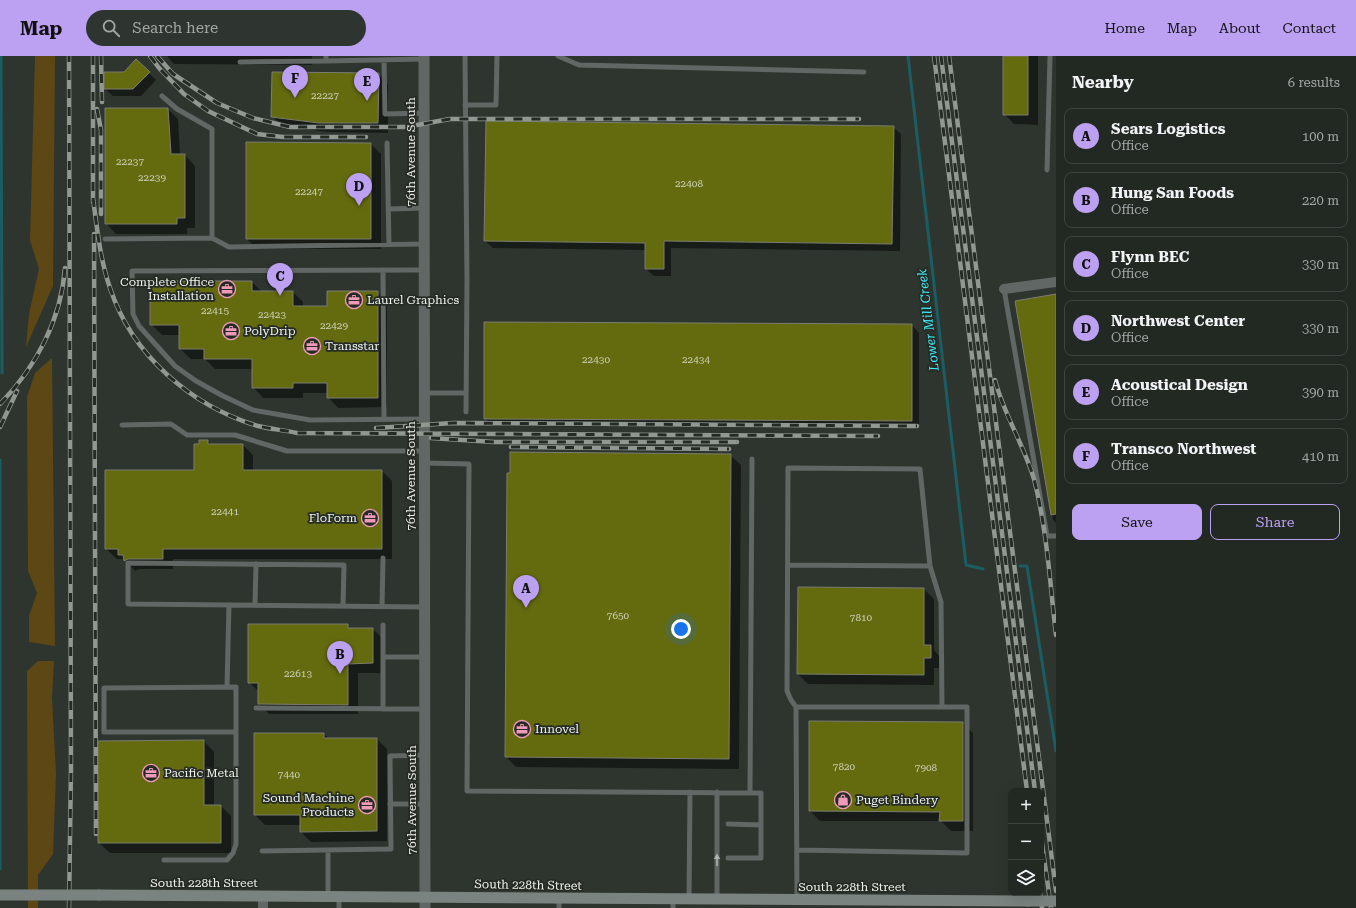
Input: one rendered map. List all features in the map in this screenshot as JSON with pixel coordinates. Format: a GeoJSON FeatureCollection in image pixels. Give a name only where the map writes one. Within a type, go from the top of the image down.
{"type":"FeatureCollection","features":[{"type":"Feature","properties":{"kind":"main road","name":"South 228th Street"},"geometry":{"type":"LineString","coordinates":[[0,895],[334,897],[425,902],[559,903],[673,903],[689,899],[772,902],[797,900],[823,904],[1056,901]]}},
{"type":"Feature","properties":{"kind":"street","name":"76th Avenue South"},"geometry":{"type":"LineString","coordinates":[[424,58],[425,902]]}},
{"type":"Feature","properties":{"kind":"street"},"geometry":{"type":"LineString","coordinates":[[1004,289],[1056,282]]}},
{"type":"Feature","properties":{"kind":"street"},"geometry":{"type":"LineString","coordinates":[[263,897],[263,908]]}},
{"type":"Feature","properties":{"kind":"lane"},"geometry":{"type":"LineString","coordinates":[[465,56],[467,279],[466,412]]}},
{"type":"Feature","properties":{"kind":"lane"},"geometry":{"type":"LineString","coordinates":[[465,105],[496,105],[496,56]]}},
{"type":"Feature","properties":{"kind":"lane"},"geometry":{"type":"LineString","coordinates":[[558,56],[578,66],[864,72]]}},
{"type":"Feature","properties":{"kind":"lane"},"geometry":{"type":"LineString","coordinates":[[1047,170],[1050,56]]}},
{"type":"Feature","properties":{"kind":"lane"},"geometry":{"type":"LineString","coordinates":[[240,62],[326,58],[384,60],[424,58]]}},
{"type":"Feature","properties":{"kind":"lane"},"geometry":{"type":"LineString","coordinates":[[384,60],[385,114],[424,113]]}},
{"type":"Feature","properties":{"kind":"lane"},"geometry":{"type":"LineString","coordinates":[[162,96],[177,109],[212,129],[212,238]]}},
{"type":"Feature","properties":{"kind":"lane"},"geometry":{"type":"LineString","coordinates":[[388,143],[389,244]]}},
{"type":"Feature","properties":{"kind":"lane"},"geometry":{"type":"LineString","coordinates":[[389,209],[424,208]]}},
{"type":"Feature","properties":{"kind":"lane"},"geometry":{"type":"LineString","coordinates":[[106,239],[212,238],[229,247],[424,244]]}},
{"type":"Feature","properties":{"kind":"lane"},"geometry":{"type":"LineString","coordinates":[[383,270],[384,419]]}},
{"type":"Feature","properties":{"kind":"lane"},"geometry":{"type":"LineString","coordinates":[[424,270],[132,271],[132,307],[133,314],[139,326],[155,346],[175,366],[196,381],[229,399],[253,410],[310,420],[424,419]]}},
{"type":"Feature","properties":{"kind":"lane"},"geometry":{"type":"LineString","coordinates":[[1004,289],[1047,536],[1056,536]]}},
{"type":"Feature","properties":{"kind":"lane"},"geometry":{"type":"LineString","coordinates":[[424,393],[466,393]]}},
{"type":"Feature","properties":{"kind":"lane"},"geometry":{"type":"LineString","coordinates":[[122,425],[171,424],[187,435],[235,435],[287,451],[424,451]]}},
{"type":"Feature","properties":{"kind":"lane"},"geometry":{"type":"LineString","coordinates":[[750,793],[752,459]]}},
{"type":"Feature","properties":{"kind":"lane"},"geometry":{"type":"LineString","coordinates":[[424,463],[469,464],[467,791],[761,793],[761,858],[728,858]]}},
{"type":"Feature","properties":{"kind":"lane"},"geometry":{"type":"LineString","coordinates":[[797,900],[796,707],[787,692],[788,468],[920,469],[930,566],[940,602],[942,707]]}},
{"type":"Feature","properties":{"kind":"lane"},"geometry":{"type":"LineString","coordinates":[[382,607],[383,558]]}},
{"type":"Feature","properties":{"kind":"lane"},"geometry":{"type":"LineString","coordinates":[[343,606],[344,565],[128,563],[128,604],[424,607]]}},
{"type":"Feature","properties":{"kind":"lane"},"geometry":{"type":"LineString","coordinates":[[255,605],[256,564]]}},
{"type":"Feature","properties":{"kind":"lane"},"geometry":{"type":"LineString","coordinates":[[788,565],[930,566]]}},
{"type":"Feature","properties":{"kind":"lane"},"geometry":{"type":"LineString","coordinates":[[228,687],[229,605]]}},
{"type":"Feature","properties":{"kind":"lane"},"geometry":{"type":"LineString","coordinates":[[383,625],[383,709]]}},
{"type":"Feature","properties":{"kind":"lane"},"geometry":{"type":"LineString","coordinates":[[383,657],[424,657]]}},
{"type":"Feature","properties":{"kind":"lane"},"geometry":{"type":"LineString","coordinates":[[164,860],[227,860],[233,853],[236,844],[236,732],[236,687],[104,688],[104,732],[236,732]]}},
{"type":"Feature","properties":{"kind":"lane"},"geometry":{"type":"LineString","coordinates":[[796,707],[967,707],[967,853],[797,850]]}},
{"type":"Feature","properties":{"kind":"lane"},"geometry":{"type":"LineString","coordinates":[[256,708],[425,709]]}},
{"type":"Feature","properties":{"kind":"lane"},"geometry":{"type":"LineString","coordinates":[[262,851],[391,849],[390,756],[425,755]]}},
{"type":"Feature","properties":{"kind":"lane"},"geometry":{"type":"LineString","coordinates":[[689,899],[690,792]]}},
{"type":"Feature","properties":{"kind":"lane"},"geometry":{"type":"LineString","coordinates":[[716,899],[717,792]]}},
{"type":"Feature","properties":{"kind":"lane"},"geometry":{"type":"LineString","coordinates":[[390,804],[425,804]]}},
{"type":"Feature","properties":{"kind":"lane"},"geometry":{"type":"LineString","coordinates":[[728,824],[761,825]]}},
{"type":"Feature","properties":{"kind":"lane"},"geometry":{"type":"LineString","coordinates":[[328,850],[334,897],[340,908]]}},
{"type":"Feature","properties":{"kind":"shaded area"},"geometry":{"type":"Polygon","coordinates":[[[35,56],[55,56],[53,286],[26,347],[29,314],[39,269],[30,240],[35,56]]]}},
{"type":"Feature","properties":{"kind":"shaded area"},"geometry":{"type":"Polygon","coordinates":[[[52,358],[55,646],[29,642],[29,616],[37,593],[28,571],[27,397],[35,373],[52,358]]]}},
{"type":"Feature","properties":{"kind":"shaded area"},"geometry":{"type":"Polygon","coordinates":[[[38,661],[54,661],[52,698],[56,774],[53,854],[38,875],[38,908],[28,908],[27,671],[38,661]]]}},
{"type":"Feature","properties":{"kind":"building"},"geometry":{"type":"Polygon","coordinates":[[[1003,56],[1028,56],[1028,115],[1003,115],[1003,56]]]}},
{"type":"Feature","properties":{"kind":"building"},"geometry":{"type":"Polygon","coordinates":[[[136,59],[150,72],[133,89],[104,89],[104,72],[124,72],[136,59]]]}},
{"type":"Feature","properties":{"kind":"building"},"geometry":{"type":"Polygon","coordinates":[[[272,72],[379,73],[378,123],[319,123],[271,117],[272,72]]]}},
{"type":"Feature","properties":{"kind":"building"},"geometry":{"type":"Polygon","coordinates":[[[105,108],[168,108],[171,154],[185,154],[185,218],[177,218],[177,224],[105,224],[105,108]]]}},
{"type":"Feature","properties":{"kind":"building"},"geometry":{"type":"Polygon","coordinates":[[[486,121],[894,126],[892,244],[664,241],[664,269],[645,269],[645,243],[484,241],[486,121]]]}},
{"type":"Feature","properties":{"kind":"building"},"geometry":{"type":"Polygon","coordinates":[[[246,142],[371,143],[371,239],[246,239],[246,142]]]}},
{"type":"Feature","properties":{"kind":"building"},"geometry":{"type":"Polygon","coordinates":[[[150,281],[252,281],[252,291],[293,291],[293,306],[327,306],[327,291],[378,291],[378,398],[327,398],[327,383],[293,383],[293,388],[252,388],[252,359],[204,359],[204,349],[179,349],[179,325],[150,325],[150,281]]]}},
{"type":"Feature","properties":{"kind":"building"},"geometry":{"type":"Polygon","coordinates":[[[1056,294],[1056,514],[1051,515],[1015,301],[1056,294]]]}},
{"type":"Feature","properties":{"kind":"building"},"geometry":{"type":"Polygon","coordinates":[[[484,322],[912,324],[912,421],[484,419],[484,322]]]}},
{"type":"Feature","properties":{"kind":"building"},"geometry":{"type":"Polygon","coordinates":[[[199,440],[208,440],[208,444],[243,444],[243,470],[382,470],[382,549],[163,549],[163,559],[128,559],[124,561],[123,555],[118,555],[118,549],[105,549],[105,470],[194,470],[194,444],[199,444],[199,440]]]}},
{"type":"Feature","properties":{"kind":"building"},"geometry":{"type":"Polygon","coordinates":[[[510,452],[731,454],[729,759],[505,757],[507,473],[510,473],[510,452]]]}},
{"type":"Feature","properties":{"kind":"building"},"geometry":{"type":"Polygon","coordinates":[[[798,587],[924,588],[924,645],[931,645],[931,658],[924,658],[924,675],[797,674],[798,587]]]}},
{"type":"Feature","properties":{"kind":"building"},"geometry":{"type":"Polygon","coordinates":[[[248,624],[348,624],[348,628],[373,628],[373,663],[348,664],[348,705],[258,704],[258,683],[248,683],[248,624]]]}},
{"type":"Feature","properties":{"kind":"building"},"geometry":{"type":"Polygon","coordinates":[[[809,721],[963,722],[963,821],[939,821],[940,812],[809,811],[809,721]]]}},
{"type":"Feature","properties":{"kind":"building"},"geometry":{"type":"Polygon","coordinates":[[[254,733],[324,733],[324,738],[377,738],[377,831],[300,832],[300,815],[254,815],[254,733]]]}},
{"type":"Feature","properties":{"kind":"building","name":"Pacific Metal"},"geometry":{"type":"Polygon","coordinates":[[[204,740],[204,805],[221,805],[221,843],[98,843],[98,741],[204,740]]]}},
{"type":"Feature","properties":{"kind":"waterway"},"geometry":{"type":"LineString","coordinates":[[1,56],[2,373]]}},
{"type":"Feature","properties":{"kind":"waterway","name":"Lower Mill Creek"},"geometry":{"type":"LineString","coordinates":[[908,56],[966,565],[983,569]]}},
{"type":"Feature","properties":{"kind":"waterway"},"geometry":{"type":"LineString","coordinates":[[0,460],[0,869]]}},
{"type":"Feature","properties":{"kind":"waterway","name":"Lower Mill Creek"},"geometry":{"type":"LineString","coordinates":[[1020,566],[1027,566],[1056,751]]}},
{"type":"Feature","properties":{"kind":"railway"},"geometry":{"type":"LineString","coordinates":[[69,56],[71,768],[69,908]]}},
{"type":"Feature","properties":{"kind":"railway"},"geometry":{"type":"LineString","coordinates":[[93,56],[93,202]]}},
{"type":"Feature","properties":{"kind":"railway"},"geometry":{"type":"LineString","coordinates":[[101,56],[102,102]]}},
{"type":"Feature","properties":{"kind":"railway"},"geometry":{"type":"LineString","coordinates":[[150,56],[159,68],[184,94],[208,111],[257,134],[283,137],[366,137]]}},
{"type":"Feature","properties":{"kind":"railway"},"geometry":{"type":"LineString","coordinates":[[157,56],[173,74],[217,103],[253,118],[290,127],[406,127],[450,119],[859,119]]}},
{"type":"Feature","properties":{"kind":"railway"},"geometry":{"type":"LineString","coordinates":[[934,56],[1027,788]]}},
{"type":"Feature","properties":{"kind":"railway"},"geometry":{"type":"LineString","coordinates":[[941,56],[1035,788]]}},
{"type":"Feature","properties":{"kind":"railway"},"geometry":{"type":"LineString","coordinates":[[949,56],[1056,891]]}},
{"type":"Feature","properties":{"kind":"railway"},"geometry":{"type":"LineString","coordinates":[[97,109],[101,130],[101,214]]}},
{"type":"Feature","properties":{"kind":"railway"},"geometry":{"type":"LineString","coordinates":[[93,198],[99,243],[110,288],[120,312],[133,335],[149,356],[167,375],[188,391],[233,417],[258,426],[297,433],[878,436]]}},
{"type":"Feature","properties":{"kind":"railway"},"geometry":{"type":"LineString","coordinates":[[94,234],[96,834]]}},
{"type":"Feature","properties":{"kind":"railway"},"geometry":{"type":"LineString","coordinates":[[0,404],[25,374],[44,342],[58,306],[63,287],[65,268]]}},
{"type":"Feature","properties":{"kind":"railway"},"geometry":{"type":"LineString","coordinates":[[995,380],[1003,405],[1025,454],[1034,479],[1045,537],[1056,635]]}},
{"type":"Feature","properties":{"kind":"railway"},"geometry":{"type":"LineString","coordinates":[[0,427],[17,391]]}},
{"type":"Feature","properties":{"kind":"railway"},"geometry":{"type":"LineString","coordinates":[[376,428],[453,423],[917,426]]}},
{"type":"Feature","properties":{"kind":"railway"},"geometry":{"type":"LineString","coordinates":[[431,438],[494,442],[737,442]]}},
{"type":"Feature","properties":{"kind":"railway"},"geometry":{"type":"LineString","coordinates":[[511,447],[729,449]]}},
{"type":"Feature","properties":{"kind":"railway"},"geometry":{"type":"LineString","coordinates":[[1044,858],[1051,908]]}},
{"type":"Feature","properties":{"kind":"railway"},"geometry":{"type":"LineString","coordinates":[[1040,896],[1042,908]]}},
{"type":"Feature","properties":{"kind":"place","name":"Transco Northwest"},"geometry":{"type":"Point","coordinates":[295,98]}},
{"type":"Feature","properties":{"kind":"place","name":"Acoustical Design"},"geometry":{"type":"Point","coordinates":[367,101]}},
{"type":"Feature","properties":{"kind":"place","name":"Northwest Center"},"geometry":{"type":"Point","coordinates":[359,206]}},
{"type":"Feature","properties":{"kind":"place","name":"Complete Office Installation"},"geometry":{"type":"Point","coordinates":[227,289]}},
{"type":"Feature","properties":{"kind":"place","name":"Flynn BEC"},"geometry":{"type":"Point","coordinates":[280,296]}},
{"type":"Feature","properties":{"kind":"place","name":"Laurel Graphics"},"geometry":{"type":"Point","coordinates":[354,300]}},
{"type":"Feature","properties":{"kind":"place","name":"PolyDrip"},"geometry":{"type":"Point","coordinates":[231,331]}},
{"type":"Feature","properties":{"kind":"place","name":"Transstar"},"geometry":{"type":"Point","coordinates":[312,346]}},
{"type":"Feature","properties":{"kind":"place","name":"FloForm"},"geometry":{"type":"Point","coordinates":[370,518]}},
{"type":"Feature","properties":{"kind":"place","name":"Sears Logistics"},"geometry":{"type":"Point","coordinates":[526,608]}},
{"type":"Feature","properties":{"kind":"place","name":"Hung San Foods"},"geometry":{"type":"Point","coordinates":[340,674]}},
{"type":"Feature","properties":{"kind":"place","name":"Innovel"},"geometry":{"type":"Point","coordinates":[522,729]}},
{"type":"Feature","properties":{"kind":"place","name":"Pacific Metal"},"geometry":{"type":"Point","coordinates":[151,773]}},
{"type":"Feature","properties":{"kind":"place","name":"Puget Bindery"},"geometry":{"type":"Point","coordinates":[843,800]}},
{"type":"Feature","properties":{"kind":"place","name":"Sound Machine Products"},"geometry":{"type":"Point","coordinates":[367,805]}}]}
